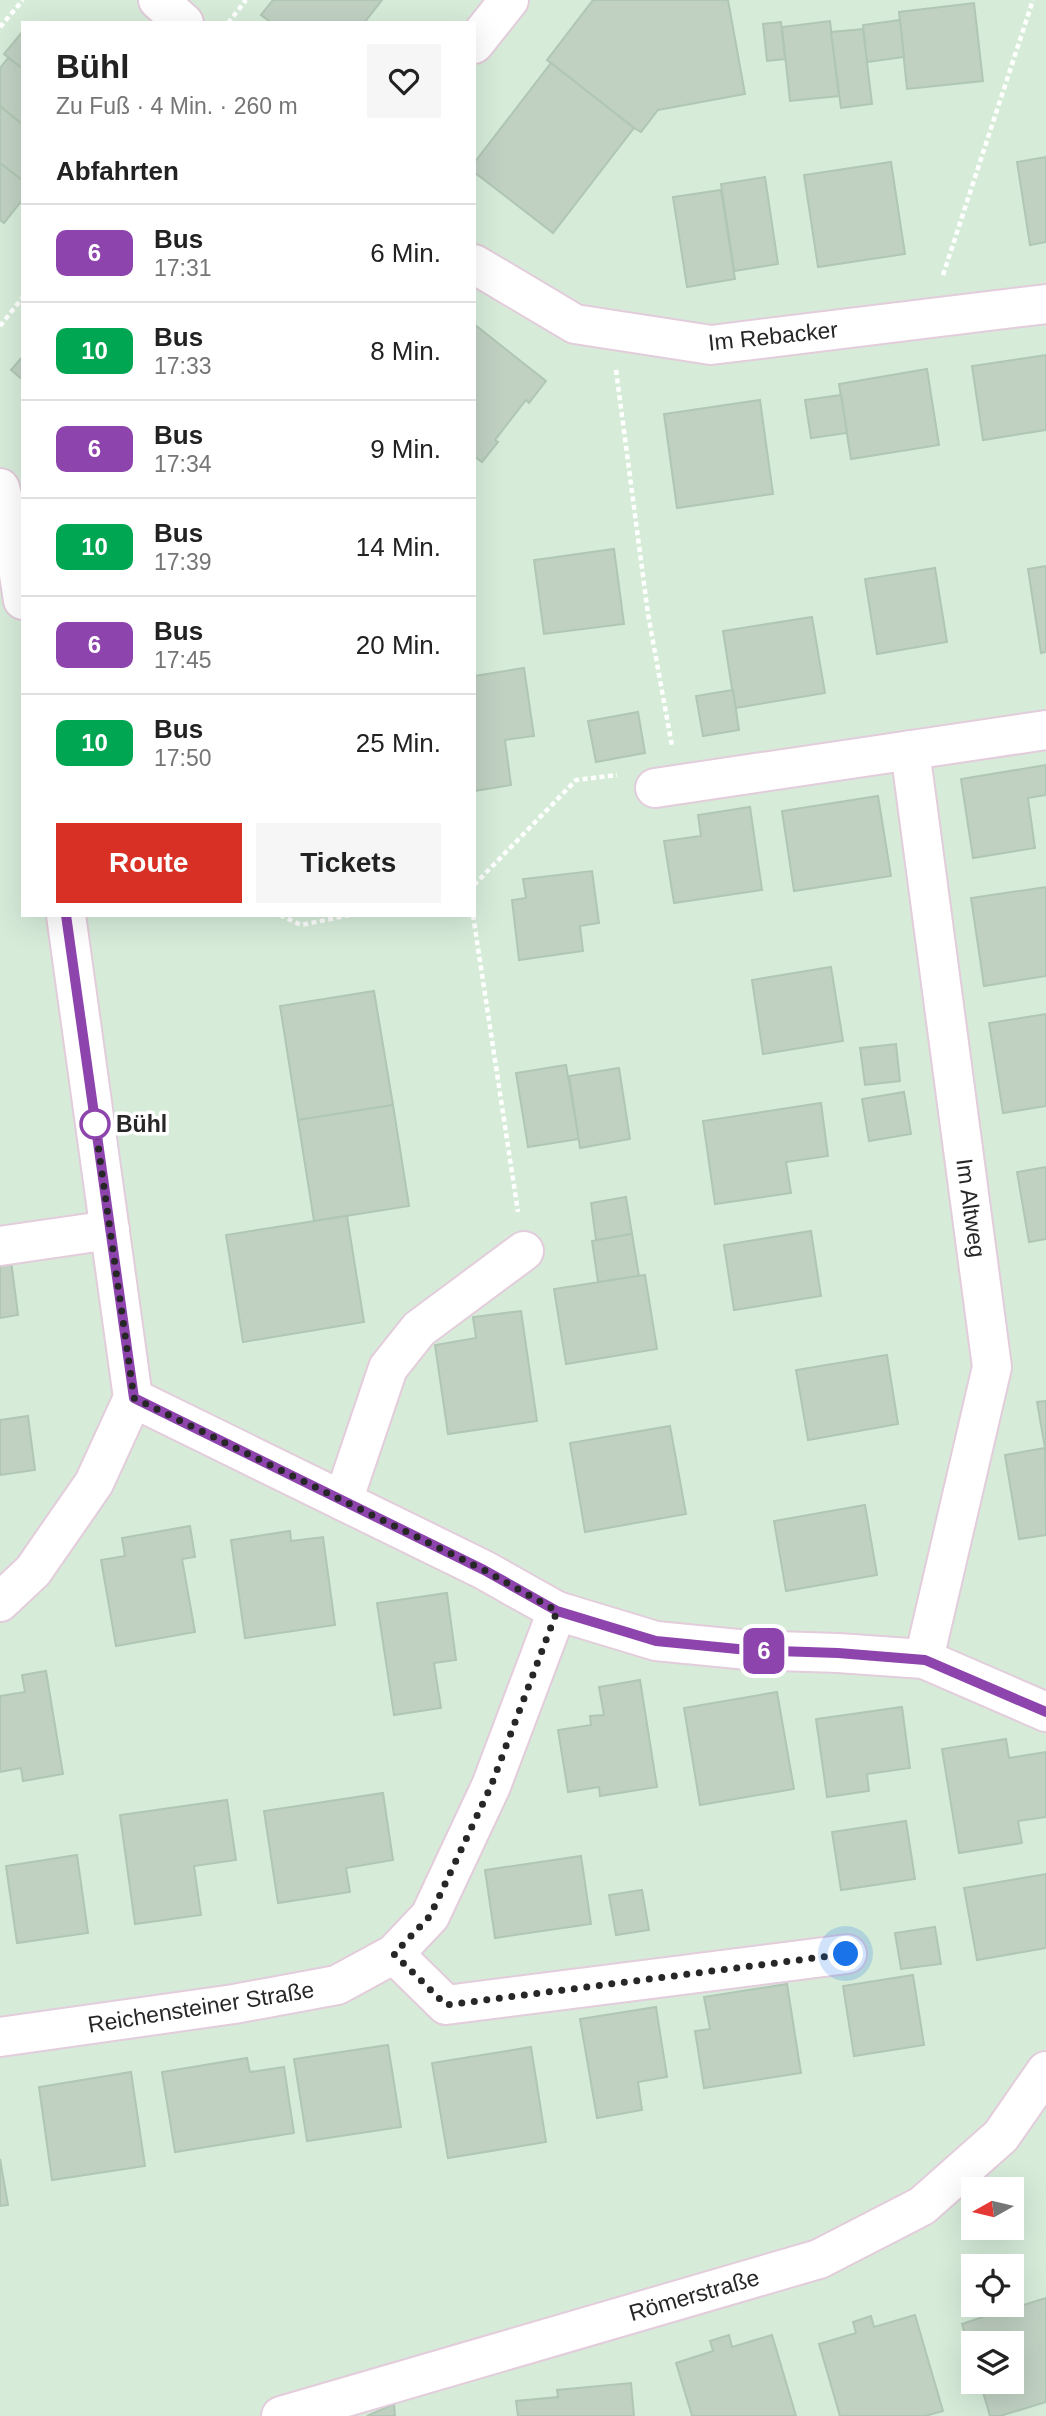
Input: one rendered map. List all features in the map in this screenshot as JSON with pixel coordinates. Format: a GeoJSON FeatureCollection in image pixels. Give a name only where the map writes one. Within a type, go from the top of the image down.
{"type":"FeatureCollection","features":[{"type":"Feature","properties":{"kind":"street"},"geometry":{"type":"LineString","coordinates":[[158,0],[182,21]]}},
{"type":"Feature","properties":{"kind":"street"},"geometry":{"type":"LineString","coordinates":[[476,41],[509,0]]}},
{"type":"Feature","properties":{"kind":"street","name":"Im Rebacker"},"geometry":{"type":"LineString","coordinates":[[476,265],[575,324],[711,345],[1046,304]]}},
{"type":"Feature","properties":{"kind":"street"},"geometry":{"type":"LineString","coordinates":[[0,488],[13,536],[21,587]]}},
{"type":"Feature","properties":{"kind":"street"},"geometry":{"type":"LineString","coordinates":[[667,786],[1046,730]]}},
{"type":"Feature","properties":{"kind":"street","name":"Im Altweg"},"geometry":{"type":"LineString","coordinates":[[911,751],[992,1367],[925,1660]]}},
{"type":"Feature","properties":{"kind":"street"},"geometry":{"type":"LineString","coordinates":[[0,1602],[33,1571],[94,1483],[134,1398],[66,917]]}},
{"type":"Feature","properties":{"kind":"street"},"geometry":{"type":"LineString","coordinates":[[0,1246],[110,1230]]}},
{"type":"Feature","properties":{"kind":"street"},"geometry":{"type":"LineString","coordinates":[[343,1501],[388,1368],[419,1329],[524,1251]]}},
{"type":"Feature","properties":{"kind":"street"},"geometry":{"type":"LineString","coordinates":[[134,1398],[484,1570],[557,1611],[656,1641],[748,1650],[925,1660],[1046,1712]]}},
{"type":"Feature","properties":{"kind":"street","name":"Reichensteiner Straße"},"geometry":{"type":"LineString","coordinates":[[0,2037],[234,2004],[337,1985],[394,1954],[430,1916],[491,1786],[557,1611]]}},
{"type":"Feature","properties":{"kind":"street"},"geometry":{"type":"LineString","coordinates":[[394,1954],[446,2005],[846,1954]]}},
{"type":"Feature","properties":{"kind":"street","name":"Römerstraße"},"geometry":{"type":"LineString","coordinates":[[281,2416],[819,2259],[922,2206],[1001,2136],[1046,2071]]}},
{"type":"Feature","properties":{"kind":"path"},"geometry":{"type":"LineString","coordinates":[[0,27],[23,0]]}},
{"type":"Feature","properties":{"kind":"path"},"geometry":{"type":"LineString","coordinates":[[230,21],[246,0]]}},
{"type":"Feature","properties":{"kind":"path"},"geometry":{"type":"LineString","coordinates":[[952,248],[1032,0]]}},
{"type":"Feature","properties":{"kind":"path"},"geometry":{"type":"LineString","coordinates":[[0,326],[21,300]]}},
{"type":"Feature","properties":{"kind":"path"},"geometry":{"type":"LineString","coordinates":[[611,330],[648,614],[667,786]]}},
{"type":"Feature","properties":{"kind":"path"},"geometry":{"type":"LineString","coordinates":[[476,883],[576,780],[653,771],[667,786]]}},
{"type":"Feature","properties":{"kind":"path"},"geometry":{"type":"LineString","coordinates":[[284,917],[301,925],[340,917]]}},
{"type":"Feature","properties":{"kind":"path"},"geometry":{"type":"LineString","coordinates":[[472,917],[524,1251]]}},
{"type":"Feature","properties":{"kind":"building"},"geometry":{"type":"Polygon","coordinates":[[[273,0],[382,0],[366,21],[269,21],[261,15],[273,0]]]}},
{"type":"Feature","properties":{"kind":"building"},"geometry":{"type":"Polygon","coordinates":[[[593,0],[728,0],[745,94],[658,110],[641,132],[634,128],[547,60],[593,0]]]}},
{"type":"Feature","properties":{"kind":"building"},"geometry":{"type":"Polygon","coordinates":[[[974,3],[983,81],[907,89],[899,12],[974,3]]]}},
{"type":"Feature","properties":{"kind":"building"},"geometry":{"type":"Polygon","coordinates":[[[900,20],[904,57],[867,62],[863,25],[900,20]]]}},
{"type":"Feature","properties":{"kind":"building"},"geometry":{"type":"Polygon","coordinates":[[[830,21],[839,96],[790,101],[782,27],[830,21]]]}},
{"type":"Feature","properties":{"kind":"building"},"geometry":{"type":"Polygon","coordinates":[[[781,22],[785,59],[767,61],[763,24],[781,22]]]}},
{"type":"Feature","properties":{"kind":"building"},"geometry":{"type":"Polygon","coordinates":[[[863,29],[872,104],[841,108],[831,32],[863,29]]]}},
{"type":"Feature","properties":{"kind":"building"},"geometry":{"type":"Polygon","coordinates":[[[21,33],[21,67],[4,54],[21,33]]]}},
{"type":"Feature","properties":{"kind":"building"},"geometry":{"type":"Polygon","coordinates":[[[8,58],[21,68],[21,123],[0,106],[0,68],[8,58]]]}},
{"type":"Feature","properties":{"kind":"building"},"geometry":{"type":"Polygon","coordinates":[[[551,63],[634,128],[553,233],[476,174],[476,160],[551,63]]]}},
{"type":"Feature","properties":{"kind":"building"},"geometry":{"type":"Polygon","coordinates":[[[0,106],[21,123],[21,179],[0,163],[0,106]]]}},
{"type":"Feature","properties":{"kind":"building"},"geometry":{"type":"Polygon","coordinates":[[[1046,157],[1046,242],[1030,245],[1017,162],[1046,157]]]}},
{"type":"Feature","properties":{"kind":"building"},"geometry":{"type":"Polygon","coordinates":[[[891,162],[905,254],[818,267],[804,175],[891,162]]]}},
{"type":"Feature","properties":{"kind":"building"},"geometry":{"type":"Polygon","coordinates":[[[0,163],[21,179],[21,202],[4,223],[0,220],[0,163]]]}},
{"type":"Feature","properties":{"kind":"building"},"geometry":{"type":"Polygon","coordinates":[[[765,177],[778,264],[734,271],[721,184],[765,177]]]}},
{"type":"Feature","properties":{"kind":"building"},"geometry":{"type":"Polygon","coordinates":[[[721,190],[735,279],[687,287],[673,197],[721,190]]]}},
{"type":"Feature","properties":{"kind":"building"},"geometry":{"type":"Polygon","coordinates":[[[476,326],[546,381],[529,403],[526,400],[495,440],[498,442],[482,462],[476,458],[476,326]]]}},
{"type":"Feature","properties":{"kind":"building"},"geometry":{"type":"Polygon","coordinates":[[[1046,355],[1046,430],[983,440],[972,366],[1046,355]]]}},
{"type":"Feature","properties":{"kind":"building"},"geometry":{"type":"Polygon","coordinates":[[[21,358],[21,378],[11,370],[21,358]]]}},
{"type":"Feature","properties":{"kind":"building"},"geometry":{"type":"Polygon","coordinates":[[[927,369],[939,445],[851,459],[839,384],[927,369]]]}},
{"type":"Feature","properties":{"kind":"building"},"geometry":{"type":"Polygon","coordinates":[[[841,395],[847,433],[811,438],[805,400],[841,395]]]}},
{"type":"Feature","properties":{"kind":"building"},"geometry":{"type":"Polygon","coordinates":[[[760,400],[773,494],[677,508],[664,414],[760,400]]]}},
{"type":"Feature","properties":{"kind":"building"},"geometry":{"type":"Polygon","coordinates":[[[614,549],[624,624],[544,634],[534,560],[614,549]]]}},
{"type":"Feature","properties":{"kind":"building"},"geometry":{"type":"Polygon","coordinates":[[[1046,566],[1046,652],[1041,653],[1028,569],[1046,566]]]}},
{"type":"Feature","properties":{"kind":"building"},"geometry":{"type":"Polygon","coordinates":[[[935,568],[947,642],[877,654],[865,579],[935,568]]]}},
{"type":"Feature","properties":{"kind":"building"},"geometry":{"type":"Polygon","coordinates":[[[812,617],[825,693],[735,708],[723,631],[812,617]]]}},
{"type":"Feature","properties":{"kind":"building"},"geometry":{"type":"Polygon","coordinates":[[[524,668],[534,736],[505,740],[511,785],[476,791],[476,676],[524,668]]]}},
{"type":"Feature","properties":{"kind":"building"},"geometry":{"type":"Polygon","coordinates":[[[733,690],[739,730],[703,736],[696,696],[733,690]]]}},
{"type":"Feature","properties":{"kind":"building"},"geometry":{"type":"Polygon","coordinates":[[[638,712],[645,753],[596,762],[588,721],[638,712]]]}},
{"type":"Feature","properties":{"kind":"building"},"geometry":{"type":"Polygon","coordinates":[[[1046,765],[1046,795],[1028,798],[1035,848],[973,858],[961,779],[1046,765]]]}},
{"type":"Feature","properties":{"kind":"building"},"geometry":{"type":"Polygon","coordinates":[[[878,796],[891,876],[794,891],[782,811],[878,796]]]}},
{"type":"Feature","properties":{"kind":"building"},"geometry":{"type":"Polygon","coordinates":[[[750,807],[762,890],[674,903],[664,841],[701,836],[698,815],[750,807]]]}},
{"type":"Feature","properties":{"kind":"building"},"geometry":{"type":"Polygon","coordinates":[[[592,871],[599,923],[580,926],[583,951],[519,960],[512,900],[526,898],[523,879],[592,871]]]}},
{"type":"Feature","properties":{"kind":"building"},"geometry":{"type":"Polygon","coordinates":[[[1046,887],[1046,976],[984,986],[971,898],[1046,887]]]}},
{"type":"Feature","properties":{"kind":"building"},"geometry":{"type":"Polygon","coordinates":[[[831,967],[843,1041],[763,1054],[752,980],[831,967]]]}},
{"type":"Feature","properties":{"kind":"building"},"geometry":{"type":"Polygon","coordinates":[[[374,991],[393,1105],[298,1120],[280,1006],[374,991]]]}},
{"type":"Feature","properties":{"kind":"building"},"geometry":{"type":"Polygon","coordinates":[[[1046,1014],[1046,1106],[1003,1113],[989,1023],[1046,1014]]]}},
{"type":"Feature","properties":{"kind":"building"},"geometry":{"type":"Polygon","coordinates":[[[896,1044],[900,1081],[865,1085],[860,1048],[896,1044]]]}},
{"type":"Feature","properties":{"kind":"building"},"geometry":{"type":"Polygon","coordinates":[[[566,1065],[579,1139],[528,1147],[516,1073],[566,1065]]]}},
{"type":"Feature","properties":{"kind":"building"},"geometry":{"type":"Polygon","coordinates":[[[619,1068],[630,1139],[580,1148],[569,1076],[619,1068]]]}},
{"type":"Feature","properties":{"kind":"building"},"geometry":{"type":"Polygon","coordinates":[[[904,1092],[911,1134],[869,1141],[862,1099],[904,1092]]]}},
{"type":"Feature","properties":{"kind":"building"},"geometry":{"type":"Polygon","coordinates":[[[821,1103],[828,1156],[786,1162],[791,1193],[715,1204],[703,1121],[821,1103]]]}},
{"type":"Feature","properties":{"kind":"building"},"geometry":{"type":"Polygon","coordinates":[[[393,1105],[409,1206],[314,1221],[298,1120],[393,1105]]]}},
{"type":"Feature","properties":{"kind":"building"},"geometry":{"type":"Polygon","coordinates":[[[1046,1167],[1046,1239],[1029,1242],[1017,1172],[1046,1167]]]}},
{"type":"Feature","properties":{"kind":"building"},"geometry":{"type":"Polygon","coordinates":[[[626,1197],[632,1234],[596,1240],[591,1203],[626,1197]]]}},
{"type":"Feature","properties":{"kind":"building"},"geometry":{"type":"Polygon","coordinates":[[[347,1216],[364,1322],[243,1342],[226,1235],[347,1216]]]}},
{"type":"Feature","properties":{"kind":"building"},"geometry":{"type":"Polygon","coordinates":[[[811,1231],[821,1296],[734,1310],[724,1245],[811,1231]]]}},
{"type":"Feature","properties":{"kind":"building"},"geometry":{"type":"Polygon","coordinates":[[[632,1234],[639,1276],[598,1282],[592,1241],[632,1234]]]}},
{"type":"Feature","properties":{"kind":"building"},"geometry":{"type":"Polygon","coordinates":[[[11,1260],[18,1315],[0,1318],[0,1262],[11,1260]]]}},
{"type":"Feature","properties":{"kind":"building"},"geometry":{"type":"Polygon","coordinates":[[[645,1275],[657,1349],[566,1364],[554,1289],[645,1275]]]}},
{"type":"Feature","properties":{"kind":"building"},"geometry":{"type":"Polygon","coordinates":[[[521,1311],[537,1421],[448,1434],[435,1345],[476,1338],[473,1317],[521,1311]]]}},
{"type":"Feature","properties":{"kind":"building"},"geometry":{"type":"Polygon","coordinates":[[[887,1355],[898,1424],[808,1440],[796,1370],[887,1355]]]}},
{"type":"Feature","properties":{"kind":"building"},"geometry":{"type":"Polygon","coordinates":[[[1046,1401],[1046,1448],[1045,1448],[1037,1402],[1046,1401]]]}},
{"type":"Feature","properties":{"kind":"building"},"geometry":{"type":"Polygon","coordinates":[[[28,1416],[35,1470],[0,1475],[0,1420],[28,1416]]]}},
{"type":"Feature","properties":{"kind":"building"},"geometry":{"type":"Polygon","coordinates":[[[670,1426],[686,1514],[585,1532],[570,1443],[670,1426]]]}},
{"type":"Feature","properties":{"kind":"building"},"geometry":{"type":"Polygon","coordinates":[[[1045,1448],[1046,1535],[1019,1539],[1005,1455],[1045,1448]]]}},
{"type":"Feature","properties":{"kind":"building"},"geometry":{"type":"Polygon","coordinates":[[[865,1505],[877,1575],[786,1591],[774,1521],[865,1505]]]}},
{"type":"Feature","properties":{"kind":"building"},"geometry":{"type":"Polygon","coordinates":[[[190,1526],[195,1557],[182,1559],[195,1632],[116,1646],[101,1560],[125,1556],[122,1538],[190,1526]]]}},
{"type":"Feature","properties":{"kind":"building"},"geometry":{"type":"Polygon","coordinates":[[[290,1531],[291,1541],[323,1537],[335,1625],[245,1638],[231,1540],[290,1531]]]}},
{"type":"Feature","properties":{"kind":"building"},"geometry":{"type":"Polygon","coordinates":[[[447,1593],[456,1660],[434,1663],[441,1708],[394,1715],[377,1603],[447,1593]]]}},
{"type":"Feature","properties":{"kind":"building"},"geometry":{"type":"Polygon","coordinates":[[[46,1671],[63,1774],[23,1781],[21,1768],[0,1772],[0,1696],[25,1692],[22,1675],[46,1671]]]}},
{"type":"Feature","properties":{"kind":"building"},"geometry":{"type":"Polygon","coordinates":[[[640,1680],[657,1787],[600,1796],[599,1787],[568,1792],[558,1730],[591,1725],[590,1716],[604,1715],[599,1687],[640,1680]]]}},
{"type":"Feature","properties":{"kind":"building"},"geometry":{"type":"Polygon","coordinates":[[[777,1692],[794,1789],[700,1805],[684,1708],[777,1692]]]}},
{"type":"Feature","properties":{"kind":"building"},"geometry":{"type":"Polygon","coordinates":[[[902,1707],[910,1768],[867,1774],[869,1791],[827,1797],[816,1719],[902,1707]]]}},
{"type":"Feature","properties":{"kind":"building"},"geometry":{"type":"Polygon","coordinates":[[[1006,1739],[1009,1758],[1046,1752],[1046,1817],[1018,1821],[1022,1843],[959,1853],[942,1749],[1006,1739]]]}},
{"type":"Feature","properties":{"kind":"building"},"geometry":{"type":"Polygon","coordinates":[[[383,1793],[393,1860],[346,1868],[350,1892],[278,1903],[264,1811],[383,1793]]]}},
{"type":"Feature","properties":{"kind":"building"},"geometry":{"type":"Polygon","coordinates":[[[227,1800],[236,1860],[194,1866],[201,1915],[135,1924],[120,1815],[227,1800]]]}},
{"type":"Feature","properties":{"kind":"building"},"geometry":{"type":"Polygon","coordinates":[[[906,1821],[915,1879],[841,1890],[832,1832],[906,1821]]]}},
{"type":"Feature","properties":{"kind":"building"},"geometry":{"type":"Polygon","coordinates":[[[77,1855],[88,1933],[17,1943],[6,1866],[77,1855]]]}},
{"type":"Feature","properties":{"kind":"building"},"geometry":{"type":"Polygon","coordinates":[[[581,1856],[591,1924],[495,1938],[485,1870],[581,1856]]]}},
{"type":"Feature","properties":{"kind":"building"},"geometry":{"type":"Polygon","coordinates":[[[1046,1874],[1046,1948],[977,1960],[964,1888],[1046,1874]]]}},
{"type":"Feature","properties":{"kind":"building"},"geometry":{"type":"Polygon","coordinates":[[[642,1890],[649,1930],[616,1935],[609,1895],[642,1890]]]}},
{"type":"Feature","properties":{"kind":"building"},"geometry":{"type":"Polygon","coordinates":[[[935,1927],[941,1964],[901,1969],[895,1933],[935,1927]]]}},
{"type":"Feature","properties":{"kind":"building"},"geometry":{"type":"Polygon","coordinates":[[[913,1975],[924,2045],[854,2056],[843,1986],[913,1975]]]}},
{"type":"Feature","properties":{"kind":"building"},"geometry":{"type":"Polygon","coordinates":[[[787,1984],[801,2073],[704,2088],[695,2031],[710,2029],[704,1997],[787,1984]]]}},
{"type":"Feature","properties":{"kind":"building"},"geometry":{"type":"Polygon","coordinates":[[[656,2007],[667,2077],[638,2082],[642,2110],[597,2118],[580,2019],[656,2007]]]}},
{"type":"Feature","properties":{"kind":"building"},"geometry":{"type":"Polygon","coordinates":[[[388,2045],[401,2127],[307,2141],[294,2059],[388,2045]]]}},
{"type":"Feature","properties":{"kind":"building"},"geometry":{"type":"Polygon","coordinates":[[[531,2047],[546,2142],[448,2158],[432,2063],[531,2047]]]}},
{"type":"Feature","properties":{"kind":"building"},"geometry":{"type":"Polygon","coordinates":[[[247,2058],[250,2072],[284,2067],[294,2133],[175,2152],[162,2072],[247,2058]]]}},
{"type":"Feature","properties":{"kind":"building"},"geometry":{"type":"Polygon","coordinates":[[[131,2072],[145,2166],[52,2180],[39,2087],[131,2072]]]}},
{"type":"Feature","properties":{"kind":"building"},"geometry":{"type":"Polygon","coordinates":[[[0,2159],[8,2205],[0,2206],[0,2159]]]}},
{"type":"Feature","properties":{"kind":"building"},"geometry":{"type":"Polygon","coordinates":[[[1046,2298],[1046,2402],[1000,2416],[990,2416],[984,2394],[1024,2394],[1024,2331],[964,2331],[962,2324],[983,2317],[1024,2317],[1024,2305],[1046,2298]]]}},
{"type":"Feature","properties":{"kind":"building"},"geometry":{"type":"Polygon","coordinates":[[[915,2315],[943,2411],[925,2416],[840,2416],[819,2344],[856,2333],[853,2322],[871,2316],[874,2327],[915,2315]]]}},
{"type":"Feature","properties":{"kind":"building"},"geometry":{"type":"Polygon","coordinates":[[[729,2335],[732,2347],[772,2335],[796,2416],[692,2416],[676,2363],[713,2351],[710,2341],[729,2335]]]}},
{"type":"Feature","properties":{"kind":"building"},"geometry":{"type":"Polygon","coordinates":[[[631,2383],[634,2416],[518,2416],[516,2401],[558,2397],[557,2390],[631,2383]]]}},
{"type":"Feature","properties":{"kind":"building"},"geometry":{"type":"Polygon","coordinates":[[[394,2404],[395,2416],[367,2416],[394,2404]]]}},
{"type":"Feature","properties":{"kind":"bus line","name":"6"},"geometry":{"type":"LineString","coordinates":[[66,917],[134,1398],[484,1570],[557,1611],[656,1641],[748,1650],[925,1660],[1046,1712]]}},
{"type":"Feature","properties":{"kind":"place","name":"Bühl"},"geometry":{"type":"Point","coordinates":[95,1124]}},
{"type":"Feature","properties":{"kind":"route"},"geometry":{"type":"LineString","coordinates":[[95,1124],[134,1398],[484,1570],[557,1611],[491,1786],[430,1916],[394,1954],[446,2005],[846,1954]]}}]}
